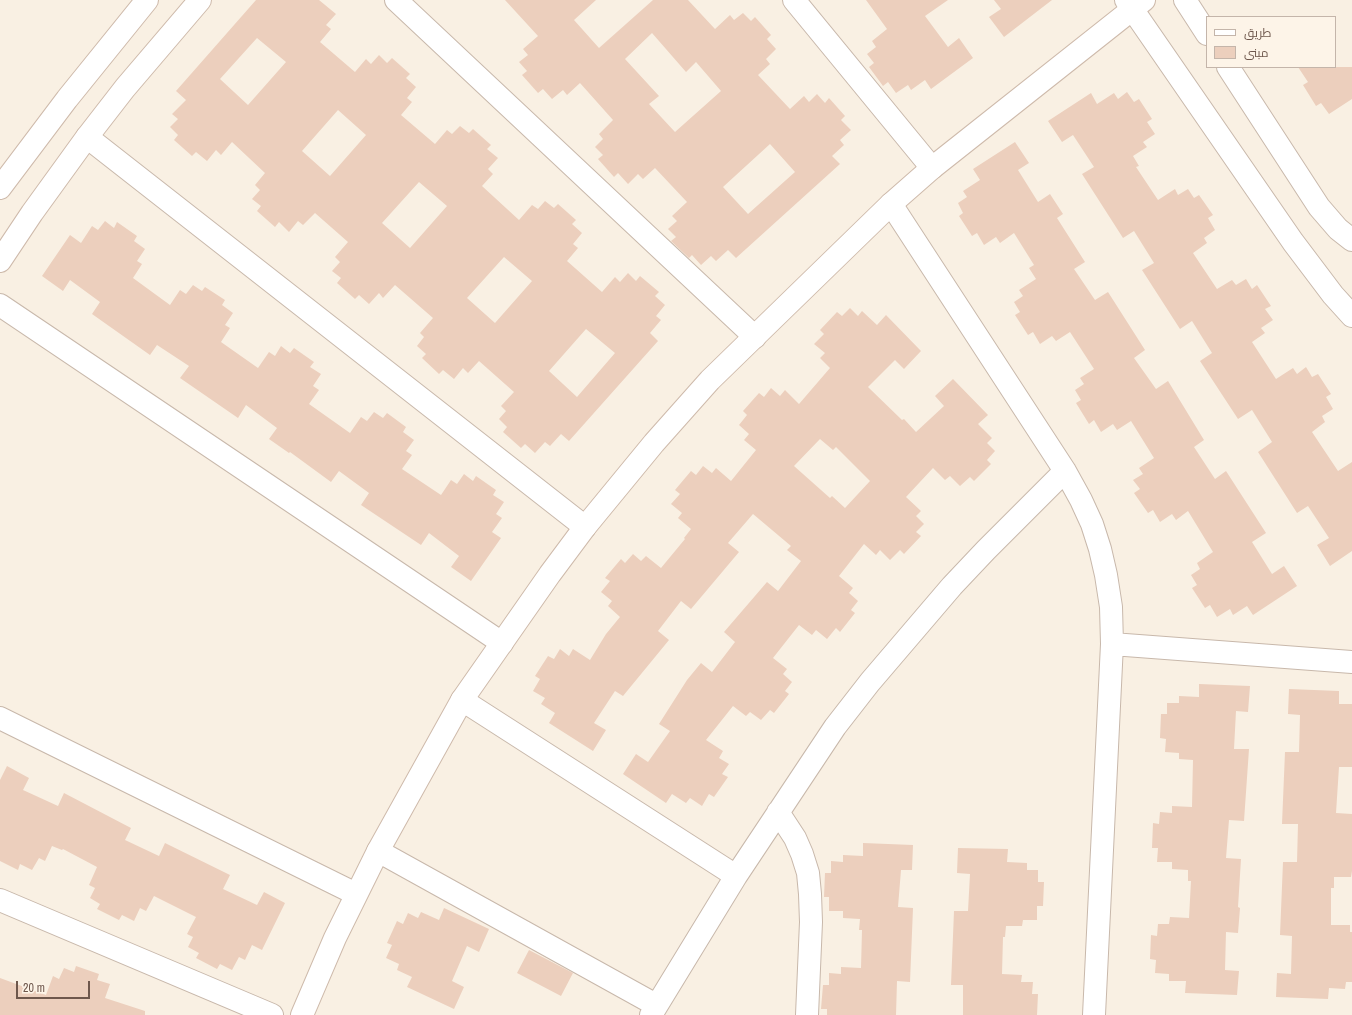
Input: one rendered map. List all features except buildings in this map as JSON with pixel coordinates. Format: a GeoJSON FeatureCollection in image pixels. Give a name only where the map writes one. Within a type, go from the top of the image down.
{"type":"FeatureCollection","features":[{"type":"Feature","properties":{"kind":"street"},"geometry":{"type":"LineString","coordinates":[[0,188],[67,99],[147,0]]}},
{"type":"Feature","properties":{"kind":"street"},"geometry":{"type":"LineString","coordinates":[[0,261],[32,213],[87,137],[125,88],[200,0]]}},
{"type":"Feature","properties":{"kind":"street"},"geometry":{"type":"LineString","coordinates":[[396,0],[755,336]]}},
{"type":"Feature","properties":{"kind":"street"},"geometry":{"type":"LineString","coordinates":[[794,0],[932,168]]}},
{"type":"Feature","properties":{"kind":"street"},"geometry":{"type":"LineString","coordinates":[[1185,0],[1206,32]]}},
{"type":"Feature","properties":{"kind":"street"},"geometry":{"type":"LineString","coordinates":[[302,1015],[356,894],[378,851],[462,700],[550,574],[585,527],[654,443],[710,380],[891,204],[932,168],[1134,4],[1293,242],[1333,295],[1352,316]]}},
{"type":"Feature","properties":{"kind":"street"},"geometry":{"type":"LineString","coordinates":[[1229,68],[1319,206],[1338,229],[1352,240]]}},
{"type":"Feature","properties":{"kind":"street"},"geometry":{"type":"LineString","coordinates":[[87,137],[585,527]]}},
{"type":"Feature","properties":{"kind":"street"},"geometry":{"type":"LineString","coordinates":[[891,204],[1065,471],[1092,524],[1100,549],[1111,607],[1112,644],[1094,1015]]}},
{"type":"Feature","properties":{"kind":"street"},"geometry":{"type":"LineString","coordinates":[[0,305],[502,643]]}},
{"type":"Feature","properties":{"kind":"street"},"geometry":{"type":"LineString","coordinates":[[378,851],[654,1010],[736,876],[835,727],[888,660],[977,560],[1065,471]]}},
{"type":"Feature","properties":{"kind":"street"},"geometry":{"type":"LineString","coordinates":[[1112,644],[1352,662]]}},
{"type":"Feature","properties":{"kind":"street"},"geometry":{"type":"LineString","coordinates":[[462,700],[736,876]]}},
{"type":"Feature","properties":{"kind":"street"},"geometry":{"type":"LineString","coordinates":[[0,718],[356,894]]}},
{"type":"Feature","properties":{"kind":"street"},"geometry":{"type":"LineString","coordinates":[[778,812],[802,854],[808,873],[811,922],[807,1015]]}},
{"type":"Feature","properties":{"kind":"street"},"geometry":{"type":"LineString","coordinates":[[0,900],[272,1015]]}}]}
